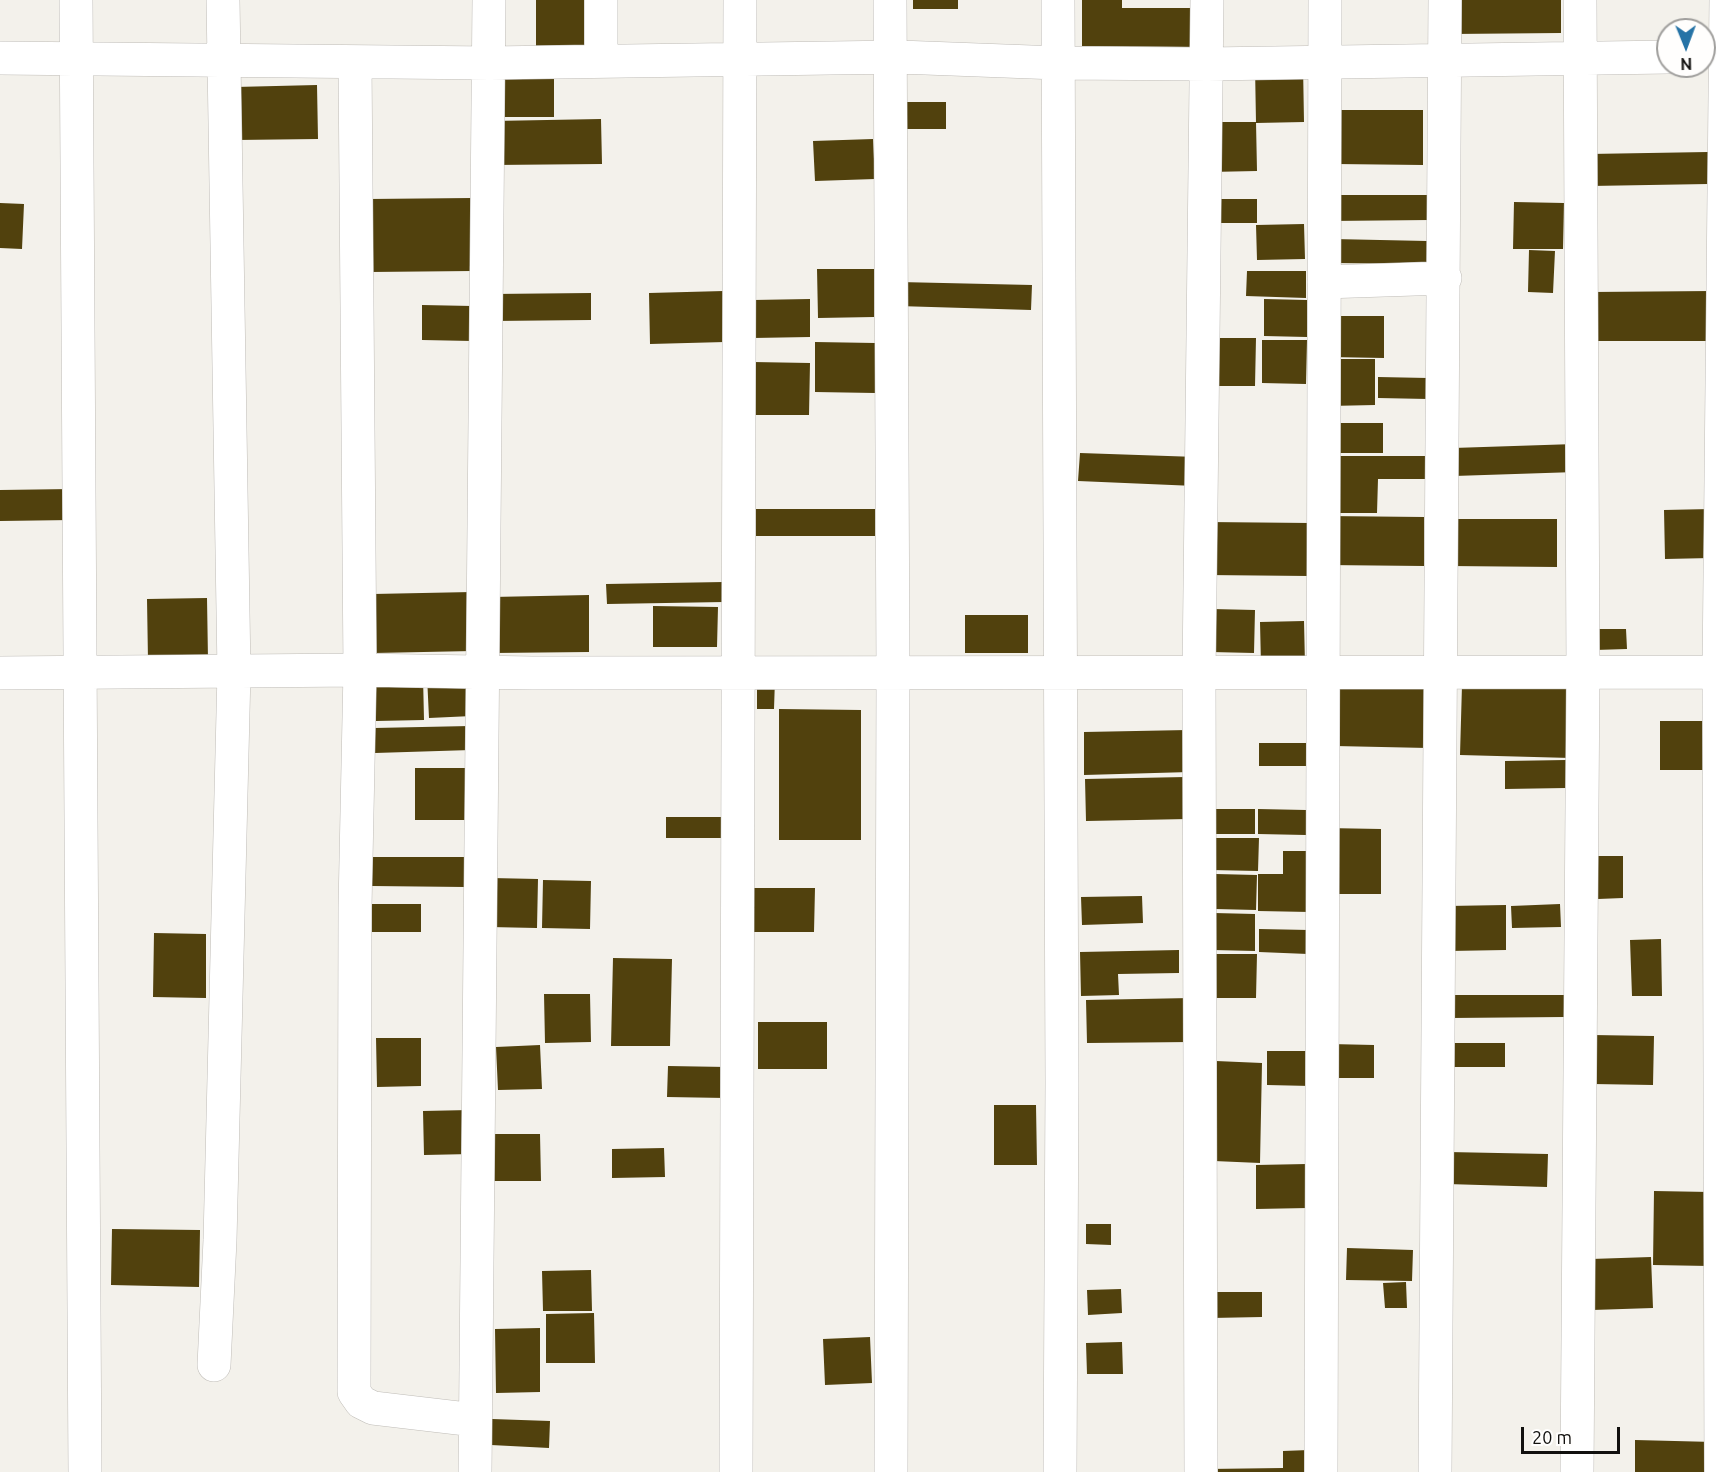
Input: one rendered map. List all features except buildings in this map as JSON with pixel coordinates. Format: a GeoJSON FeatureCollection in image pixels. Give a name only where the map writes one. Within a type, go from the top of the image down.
{"type":"FeatureCollection","features":[{"type":"Feature","properties":{"kind":"street"},"geometry":{"type":"LineString","coordinates":[[76,0],[85,1472]]}},
{"type":"Feature","properties":{"kind":"street"},"geometry":{"type":"LineString","coordinates":[[214,1365],[220,1240],[234,672],[223,0]]}},
{"type":"Feature","properties":{"kind":"street"},"geometry":{"type":"LineString","coordinates":[[475,1472],[489,0]]}},
{"type":"Feature","properties":{"kind":"street"},"geometry":{"type":"LineString","coordinates":[[601,0],[601,61]]}},
{"type":"Feature","properties":{"kind":"street"},"geometry":{"type":"LineString","coordinates":[[736,1472],[740,0]]}},
{"type":"Feature","properties":{"kind":"street"},"geometry":{"type":"LineString","coordinates":[[890,0],[893,672],[891,1472]]}},
{"type":"Feature","properties":{"kind":"street"},"geometry":{"type":"LineString","coordinates":[[1058,0],[1061,672],[1060,1472]]}},
{"type":"Feature","properties":{"kind":"street"},"geometry":{"type":"LineString","coordinates":[[1201,1472],[1199,672],[1207,0]]}},
{"type":"Feature","properties":{"kind":"street"},"geometry":{"type":"LineString","coordinates":[[1321,1472],[1325,0]]}},
{"type":"Feature","properties":{"kind":"street"},"geometry":{"type":"LineString","coordinates":[[1435,1472],[1445,0]]}},
{"type":"Feature","properties":{"kind":"street"},"geometry":{"type":"LineString","coordinates":[[1577,1472],[1583,672],[1580,0]]}},
{"type":"Feature","properties":{"kind":"street"},"geometry":{"type":"LineString","coordinates":[[1721,1472],[1727,672],[1721,56],[1726,0]]}},
{"type":"Feature","properties":{"kind":"street"},"geometry":{"type":"LineString","coordinates":[[0,58],[490,63],[890,57],[1058,63],[1208,64],[1656,57]]}},
{"type":"Feature","properties":{"kind":"street"},"geometry":{"type":"LineString","coordinates":[[355,63],[360,670],[355,907],[354,1392],[361,1402],[374,1408],[475,1420]]}},
{"type":"Feature","properties":{"kind":"street"},"geometry":{"type":"LineString","coordinates":[[1324,282],[1444,278]]}},
{"type":"Feature","properties":{"kind":"street"},"geometry":{"type":"LineString","coordinates":[[0,673],[360,670],[482,672],[1727,672]]}}]}
